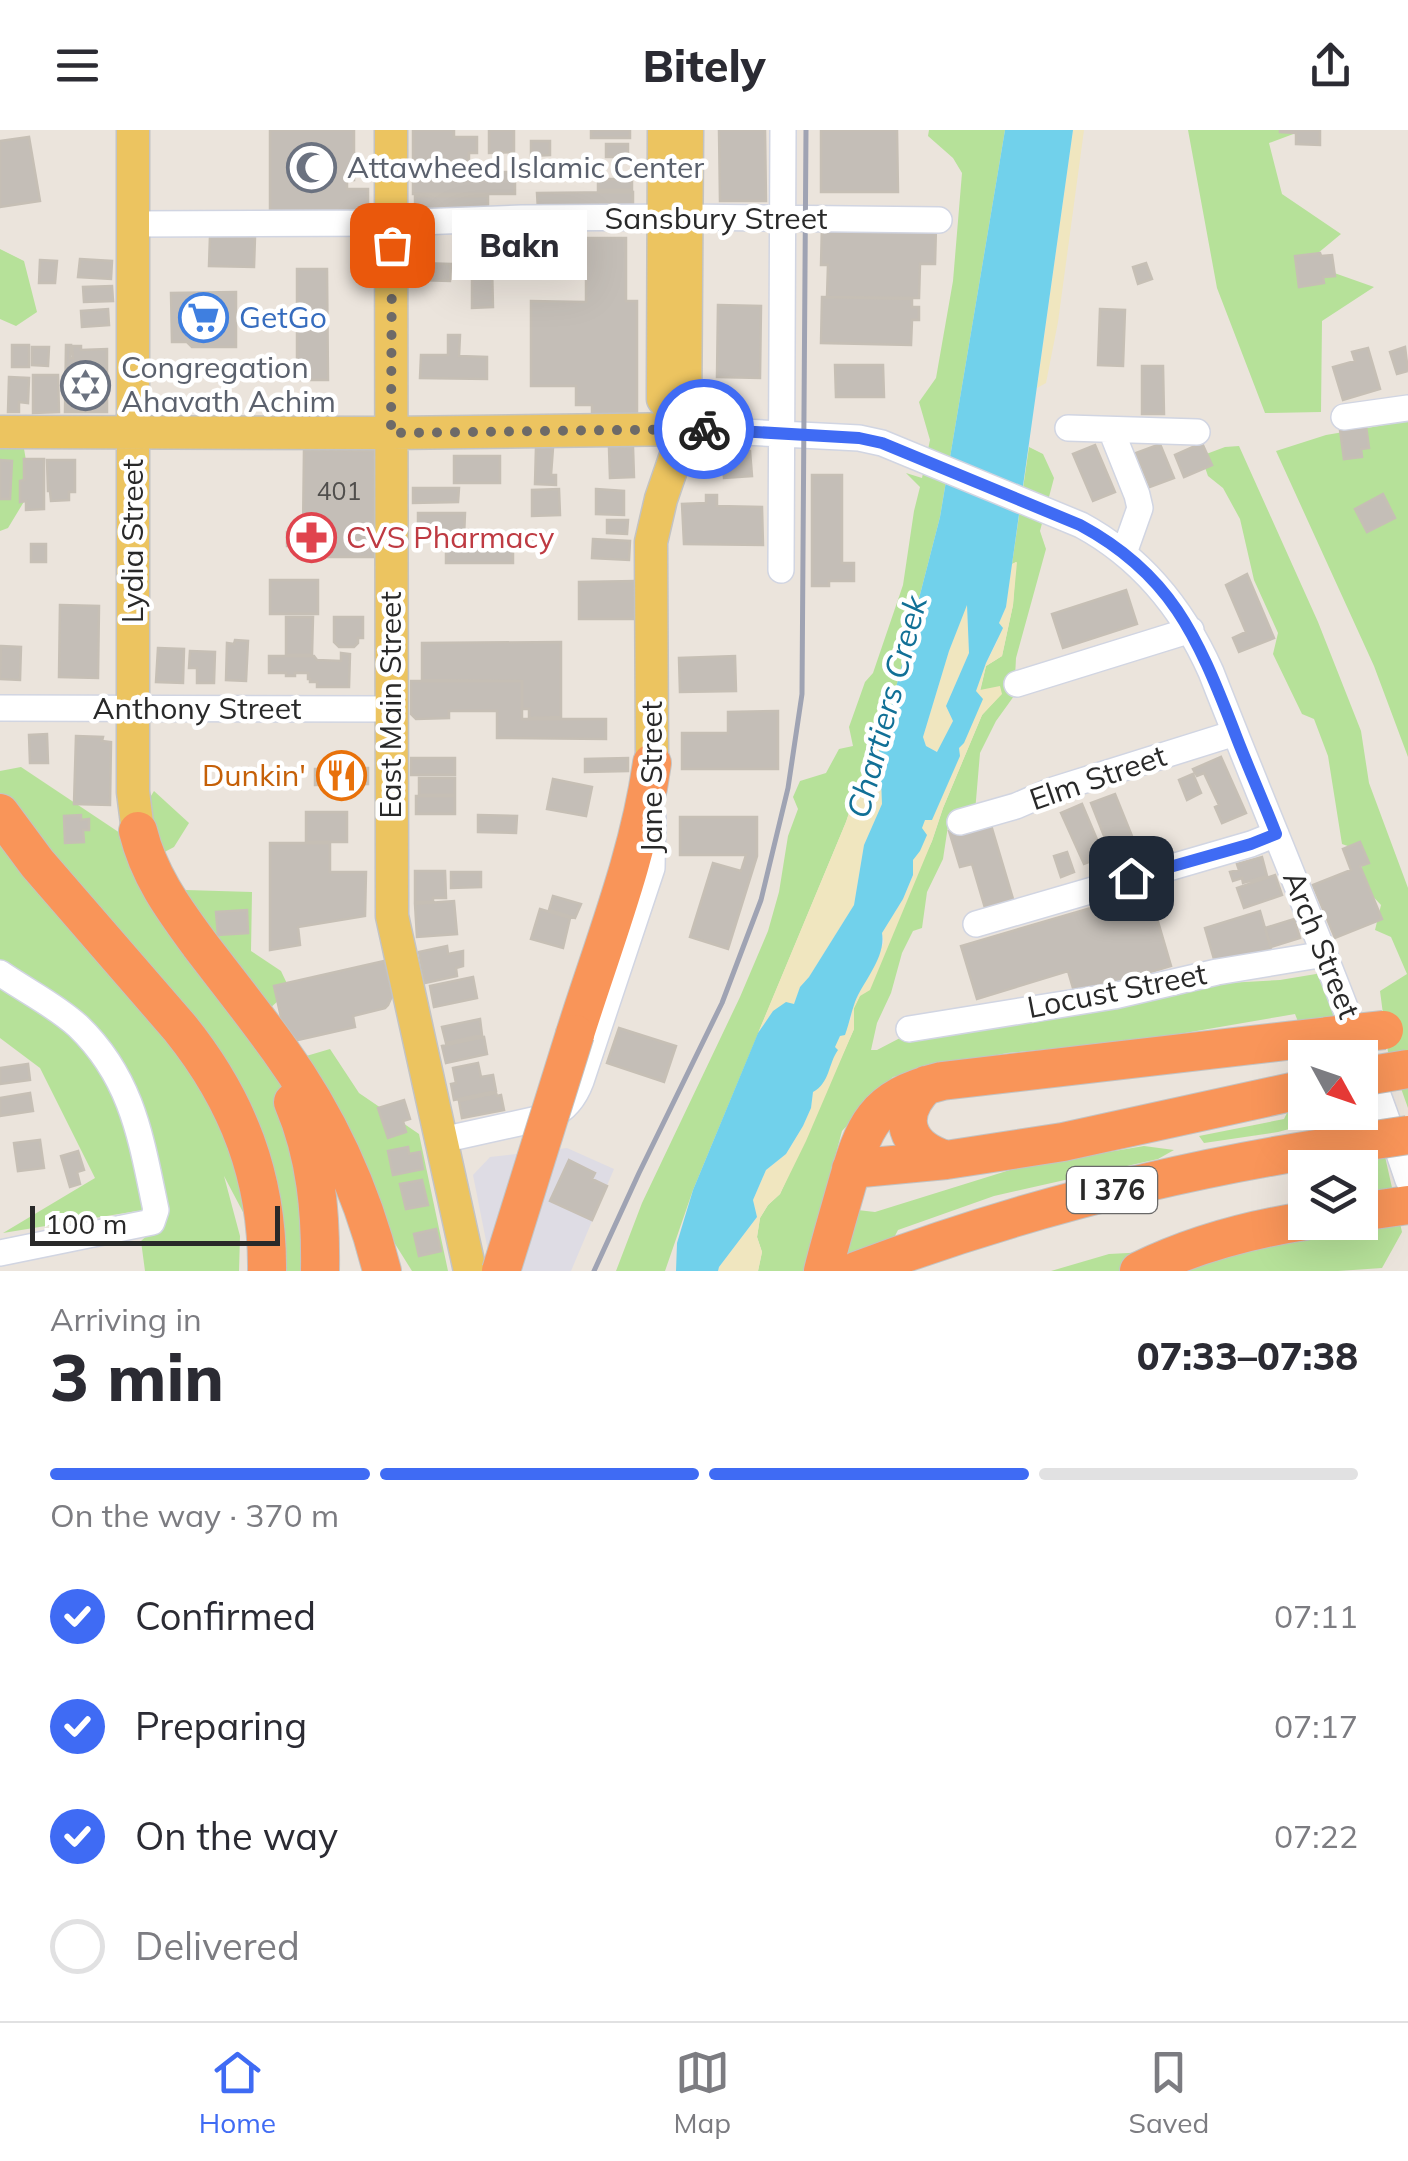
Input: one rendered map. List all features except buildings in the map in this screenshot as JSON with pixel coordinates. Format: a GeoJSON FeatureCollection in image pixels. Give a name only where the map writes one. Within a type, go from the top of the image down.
{"type":"FeatureCollection","features":[{"type":"Feature","properties":{"kind":"highway"},"geometry":{"type":"LineString","coordinates":[[500,1271],[636,840],[652,763]]}},
{"type":"Feature","properties":{"kind":"highway"},"geometry":{"type":"LineString","coordinates":[[0,813],[37,863],[198,1050],[224,1091],[244,1134],[258,1183],[266,1233],[266,1271]]}},
{"type":"Feature","properties":{"kind":"highway"},"geometry":{"type":"LineString","coordinates":[[138,831],[158,885],[295,1072],[330,1130],[358,1195],[382,1271]]}},
{"type":"Feature","properties":{"kind":"highway"},"geometry":{"type":"LineString","coordinates":[[249,1010],[283,1079],[312,1160],[320,1218],[320,1271]]}},
{"type":"Feature","properties":{"kind":"highway"},"geometry":{"type":"LineString","coordinates":[[823,1271],[862,1134],[877,1114],[898,1097],[926,1085],[1396,1028]]}},
{"type":"Feature","properties":{"kind":"highway"},"geometry":{"type":"LineString","coordinates":[[1378,1074],[1408,1068]]}},
{"type":"Feature","properties":{"kind":"highway"},"geometry":{"type":"LineString","coordinates":[[926,1085],[911,1104],[908,1127],[926,1152],[946,1160]]}},
{"type":"Feature","properties":{"kind":"highway"},"geometry":{"type":"LineString","coordinates":[[851,1169],[946,1160],[1063,1142],[1288,1093]]}},
{"type":"Feature","properties":{"kind":"highway","name":"I 376"},"geometry":{"type":"LineString","coordinates":[[1366,1150],[1408,1136]]}},
{"type":"Feature","properties":{"kind":"highway","name":"I 376"},"geometry":{"type":"LineString","coordinates":[[1378,1159],[1408,1161]]}},
{"type":"Feature","properties":{"kind":"highway","name":"I 376"},"geometry":{"type":"LineString","coordinates":[[915,1263],[987,1225],[1116,1189],[1221,1165],[1288,1161]]}},
{"type":"Feature","properties":{"kind":"highway","name":"I 376"},"geometry":{"type":"LineString","coordinates":[[856,1271],[915,1263],[1193,1196],[1288,1179]]}},
{"type":"Feature","properties":{"kind":"highway"},"geometry":{"type":"LineString","coordinates":[[1378,1209],[1408,1205]]}},
{"type":"Feature","properties":{"kind":"highway"},"geometry":{"type":"LineString","coordinates":[[1139,1271],[1209,1242],[1288,1223]]}},
{"type":"Feature","properties":{"kind":"main road","name":"Lydia Street"},"geometry":{"type":"LineString","coordinates":[[133,130],[133,792],[138,831]]}},
{"type":"Feature","properties":{"kind":"main road","name":"East Main Street"},"geometry":{"type":"LineString","coordinates":[[391,130],[392,916],[470,1271]]}},
{"type":"Feature","properties":{"kind":"main road"},"geometry":{"type":"LineString","coordinates":[[664,130],[675,217]]}},
{"type":"Feature","properties":{"kind":"main road"},"geometry":{"type":"LineString","coordinates":[[675,217],[687,130]]}},
{"type":"Feature","properties":{"kind":"main road","name":"Jane Street"},"geometry":{"type":"LineString","coordinates":[[652,763],[651,542],[660,499],[685,429],[675,217]]}},
{"type":"Feature","properties":{"kind":"main road"},"geometry":{"type":"LineString","coordinates":[[0,432],[685,429]]}},
{"type":"Feature","properties":{"kind":"street"},"geometry":{"type":"LineString","coordinates":[[781,570],[783,130]]}},
{"type":"Feature","properties":{"kind":"street","name":"Sansbury Street"},"geometry":{"type":"LineString","coordinates":[[133,224],[675,217],[938,220]]}},
{"type":"Feature","properties":{"kind":"street"},"geometry":{"type":"LineString","coordinates":[[1344,417],[1408,408]]}},
{"type":"Feature","properties":{"kind":"street"},"geometry":{"type":"LineString","coordinates":[[1068,428],[1197,432]]}},
{"type":"Feature","properties":{"kind":"street","name":"Arch Street"},"geometry":{"type":"LineString","coordinates":[[685,429],[859,438],[882,443],[1048,510],[1105,538],[1167,596],[1191,630],[1211,672],[1325,954],[1408,1180]]}},
{"type":"Feature","properties":{"kind":"street"},"geometry":{"type":"LineString","coordinates":[[1111,430],[1140,508],[1124,553]]}},
{"type":"Feature","properties":{"kind":"street"},"geometry":{"type":"LineString","coordinates":[[1016,684],[1191,630]]}},
{"type":"Feature","properties":{"kind":"street","name":"Anthony Street"},"geometry":{"type":"LineString","coordinates":[[0,708],[393,709]]}},
{"type":"Feature","properties":{"kind":"street","name":"Elm Street"},"geometry":{"type":"LineString","coordinates":[[960,822],[1235,733]]}},
{"type":"Feature","properties":{"kind":"street","name":"Jane Street"},"geometry":{"type":"LineString","coordinates":[[442,1140],[551,1116],[573,1098],[652,868],[652,763]]}},
{"type":"Feature","properties":{"kind":"street"},"geometry":{"type":"LineString","coordinates":[[976,924],[1276,834]]}},
{"type":"Feature","properties":{"kind":"street","name":"Locust Street"},"geometry":{"type":"LineString","coordinates":[[909,1029],[1114,996],[1217,972],[1325,954]]}},
{"type":"Feature","properties":{"kind":"street"},"geometry":{"type":"LineString","coordinates":[[0,973],[78,1027],[117,1077],[139,1127],[156,1210],[152,1222],[0,1254]]}},
{"type":"Feature","properties":{"kind":"shaded area"},"geometry":{"type":"Polygon","coordinates":[[[567,1148],[614,1169],[571,1271],[492,1271],[473,1175],[490,1157],[567,1148]]]}},
{"type":"Feature","properties":{"kind":"green space"},"geometry":{"type":"Polygon","coordinates":[[[929,130],[1005,130],[940,517],[891,707],[874,739],[846,822],[693,1190],[665,1271],[616,1271],[642,1203],[768,931],[788,836],[798,809],[793,797],[800,781],[826,773],[839,749],[853,746],[849,727],[865,682],[873,673],[903,585],[920,487],[906,473],[922,478],[930,440],[919,402],[936,378],[953,281],[962,173],[953,158],[928,136],[929,130]]]}},
{"type":"Feature","properties":{"kind":"green space"},"geometry":{"type":"Polygon","coordinates":[[[1188,130],[1304,130],[1269,143],[1282,194],[1341,234],[1306,263],[1374,287],[1322,321],[1321,412],[1265,413],[1217,288],[1188,130]]]}},
{"type":"Feature","properties":{"kind":"green space"},"geometry":{"type":"Polygon","coordinates":[[[0,249],[24,261],[37,312],[16,326],[0,319],[0,249]]]}},
{"type":"Feature","properties":{"kind":"green space"},"geometry":{"type":"Polygon","coordinates":[[[1408,421],[1408,757],[1374,666],[1276,451],[1326,435],[1408,421]]]}},
{"type":"Feature","properties":{"kind":"green space"},"geometry":{"type":"Polygon","coordinates":[[[0,437],[22,437],[31,490],[8,528],[0,531],[0,437]]]}},
{"type":"Feature","properties":{"kind":"green space"},"geometry":{"type":"Polygon","coordinates":[[[1239,446],[1318,622],[1361,731],[1369,783],[1408,888],[1408,1108],[1388,1052],[1380,991],[1407,974],[1391,937],[1375,930],[1381,905],[1365,888],[1359,850],[1342,844],[1328,756],[1314,719],[1302,714],[1273,654],[1278,633],[1254,580],[1240,519],[1223,488],[1208,476],[1201,456],[1239,446]]]}},
{"type":"Feature","properties":{"kind":"green space"},"geometry":{"type":"Polygon","coordinates":[[[1029,447],[1043,454],[1054,478],[1040,531],[1046,549],[1016,658],[1014,696],[980,753],[975,812],[948,826],[943,859],[927,892],[922,928],[913,931],[902,953],[871,1050],[900,1038],[1209,984],[1322,973],[1347,1040],[1305,1040],[1295,1014],[1144,1040],[1007,1053],[893,1077],[842,1131],[822,1206],[875,1212],[1020,1167],[1144,1146],[1174,1150],[1158,1159],[994,1196],[898,1230],[877,1271],[758,1271],[762,1252],[757,1237],[760,1218],[780,1194],[854,1029],[854,1008],[932,841],[982,715],[1001,694],[980,692],[986,666],[1002,656],[1013,605],[1016,562],[1012,564],[1029,447]]]}},
{"type":"Feature","properties":{"kind":"green space"},"geometry":{"type":"Polygon","coordinates":[[[21,767],[126,837],[154,791],[189,823],[174,847],[157,856],[163,909],[186,890],[252,892],[251,951],[281,971],[290,990],[246,1030],[269,1067],[330,1049],[359,1093],[419,1134],[448,1271],[412,1271],[392,1239],[337,1112],[307,1271],[274,1271],[224,1176],[240,1236],[239,1271],[145,1271],[141,1241],[163,1221],[137,1211],[3,1233],[95,1178],[40,1068],[0,1038],[0,771],[21,767]]]}},
{"type":"Feature","properties":{"kind":"green space"},"geometry":{"type":"Polygon","coordinates":[[[1288,1111],[1288,1129],[1278,1132],[1204,1143],[1199,1136],[1284,1119],[1288,1111]]]}},
{"type":"Feature","properties":{"kind":"green space"},"geometry":{"type":"Polygon","coordinates":[[[1378,1125],[1402,1232],[1382,1268],[1051,1271],[1109,1254],[1261,1246],[1297,1240],[1378,1240],[1378,1150],[1327,1150],[1322,1130],[1378,1130],[1378,1125]]]}},
{"type":"Feature","properties":{"kind":"sand"},"geometry":{"type":"Polygon","coordinates":[[[1073,130],[1084,130],[1058,322],[1046,383],[1037,388],[1073,130]]]}},
{"type":"Feature","properties":{"kind":"sand"},"geometry":{"type":"Polygon","coordinates":[[[1017,562],[1002,656],[986,666],[980,690],[1000,686],[1002,694],[982,715],[870,990],[860,996],[854,1008],[854,1029],[806,1141],[780,1194],[760,1218],[757,1237],[762,1252],[758,1271],[718,1271],[757,1217],[753,1200],[766,1170],[786,1154],[803,1126],[813,1092],[833,1058],[834,1047],[851,1019],[852,1007],[884,942],[882,933],[903,899],[913,875],[912,859],[920,850],[921,828],[959,748],[975,691],[986,663],[997,642],[1012,564],[1017,562]]]}},
{"type":"Feature","properties":{"kind":"sand"},"geometry":{"type":"Polygon","coordinates":[[[967,603],[969,653],[946,706],[953,721],[938,752],[926,746],[923,737],[967,603]]]}},
{"type":"Feature","properties":{"kind":"sand"},"geometry":{"type":"Polygon","coordinates":[[[874,739],[872,748],[879,747],[884,765],[882,804],[864,845],[854,905],[800,987],[794,1005],[773,1011],[758,1033],[846,822],[874,739]]]}},
{"type":"Feature","properties":{"kind":"water"},"geometry":{"type":"Polygon","coordinates":[[[1005,130],[1073,130],[1006,607],[999,623],[1003,628],[976,691],[983,699],[959,748],[960,756],[932,820],[925,820],[922,828],[927,835],[913,860],[913,875],[882,933],[881,951],[855,1002],[845,1035],[840,1036],[835,1047],[838,1050],[826,1078],[813,1092],[811,1108],[786,1154],[766,1170],[753,1200],[757,1217],[718,1271],[676,1271],[677,1243],[693,1190],[758,1033],[773,1011],[786,1002],[794,1004],[800,987],[854,905],[864,845],[882,804],[884,766],[880,765],[879,747],[872,749],[874,739],[891,707],[940,517],[1005,130]],[[967,605],[923,737],[926,746],[937,752],[953,721],[946,706],[969,653],[967,605]]]}},
{"type":"Feature","properties":{"kind":"railway"},"geometry":{"type":"LineString","coordinates":[[594,1271],[722,1003],[761,900],[788,788],[802,694],[806,130]]}},
{"type":"Feature","properties":{"kind":"way so far"},"geometry":{"type":"LineString","coordinates":[[392,245],[391,433],[704,429]]}},
{"type":"Feature","properties":{"kind":"place","name":"Attawheed Islamic Center"},"geometry":{"type":"Point","coordinates":[312,168]}},
{"type":"Feature","properties":{"kind":"place","name":"Bakn"},"geometry":{"type":"Point","coordinates":[392,245]}},
{"type":"Feature","properties":{"kind":"place","name":"GetGo"},"geometry":{"type":"Point","coordinates":[204,318]}},
{"type":"Feature","properties":{"kind":"place","name":"Congregation Ahavath Achim"},"geometry":{"type":"Point","coordinates":[86,385]}},
{"type":"Feature","properties":{"kind":"place","name":"CVS Pharmacy"},"geometry":{"type":"Point","coordinates":[311,538]}},
{"type":"Feature","properties":{"kind":"place","name":"Dunkin'"},"geometry":{"type":"Point","coordinates":[341,776]}},
{"type":"Feature","properties":{"kind":"route"},"geometry":{"type":"LineString","coordinates":[[704,429],[859,438],[882,443],[1080,525],[1105,538],[1147,574],[1180,612],[1201,649],[1276,834],[1131,878]]}},
{"type":"Feature","properties":{"kind":"water label","name":"Chartiers Creek"},"geometry":{"type":"Point","coordinates":[887,707]}}]}
